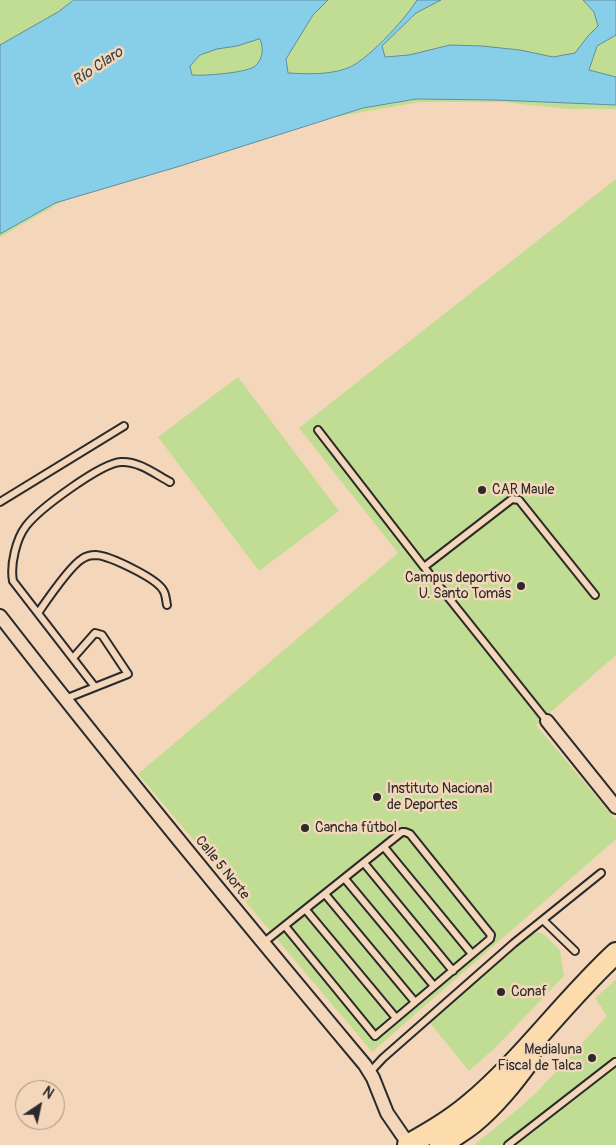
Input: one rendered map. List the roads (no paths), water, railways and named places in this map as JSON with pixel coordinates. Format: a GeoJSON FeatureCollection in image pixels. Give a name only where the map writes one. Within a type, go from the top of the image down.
{"type":"FeatureCollection","features":[{"type":"Feature","properties":{"kind":"main road"},"geometry":{"type":"LineString","coordinates":[[408,1145],[470,1104],[512,1063],[616,953]]}},
{"type":"Feature","properties":{"kind":"main road"},"geometry":{"type":"LineString","coordinates":[[440,1145],[472,1124],[505,1093],[573,998]]}},
{"type":"Feature","properties":{"kind":"street","name":"Calle 5 Norte"},"geometry":{"type":"LineString","coordinates":[[0,616],[65,699],[370,1072],[387,1113],[408,1145]]}},
{"type":"Feature","properties":{"kind":"street"},"geometry":{"type":"LineString","coordinates":[[547,721],[616,807]]}},
{"type":"Feature","properties":{"kind":"lane"},"geometry":{"type":"LineString","coordinates":[[0,502],[124,426]]}},
{"type":"Feature","properties":{"kind":"lane"},"geometry":{"type":"LineString","coordinates":[[318,430],[547,721]]}},
{"type":"Feature","properties":{"kind":"lane"},"geometry":{"type":"LineString","coordinates":[[95,687],[13,581],[12,572],[19,539],[26,525],[54,500],[112,463],[133,462],[170,482]]}},
{"type":"Feature","properties":{"kind":"lane"},"geometry":{"type":"LineString","coordinates":[[424,567],[512,499],[516,499],[519,500],[595,595]]}},
{"type":"Feature","properties":{"kind":"lane"},"geometry":{"type":"LineString","coordinates":[[38,612],[76,564],[89,556],[96,555],[106,556],[131,567],[156,583],[164,592],[167,605]]}},
{"type":"Feature","properties":{"kind":"lane"},"geometry":{"type":"LineString","coordinates":[[65,699],[128,674],[102,635],[95,633],[73,658]]}},
{"type":"Feature","properties":{"kind":"lane"},"geometry":{"type":"LineString","coordinates":[[264,943],[285,926],[306,910],[402,832],[410,834],[491,933],[490,939],[377,1035],[374,1035],[285,926]]}},
{"type":"Feature","properties":{"kind":"lane"},"geometry":{"type":"LineString","coordinates":[[384,847],[472,954]]}},
{"type":"Feature","properties":{"kind":"lane"},"geometry":{"type":"LineString","coordinates":[[364,863],[452,971]]}},
{"type":"Feature","properties":{"kind":"lane"},"geometry":{"type":"LineString","coordinates":[[370,1072],[399,1044],[543,920],[601,873]]}},
{"type":"Feature","properties":{"kind":"lane"},"geometry":{"type":"LineString","coordinates":[[344,878],[434,986]]}},
{"type":"Feature","properties":{"kind":"lane"},"geometry":{"type":"LineString","coordinates":[[325,894],[415,1002]]}},
{"type":"Feature","properties":{"kind":"lane"},"geometry":{"type":"LineString","coordinates":[[306,910],[396,1018]]}},
{"type":"Feature","properties":{"kind":"lane"},"geometry":{"type":"LineString","coordinates":[[543,920],[575,951]]}},
{"type":"Feature","properties":{"kind":"lane"},"geometry":{"type":"LineString","coordinates":[[508,1145],[614,1062]]}},
{"type":"Feature","properties":{"kind":"water","name":"Río Claro"},"geometry":{"type":"Polygon","coordinates":[[[74,0],[328,0],[313,15],[286,59],[288,73],[316,74],[345,69],[364,58],[395,28],[417,0],[441,0],[416,13],[382,46],[385,57],[409,55],[450,45],[520,50],[553,57],[575,53],[598,26],[594,12],[583,0],[616,0],[616,35],[597,46],[589,70],[616,77],[616,105],[416,99],[363,108],[177,167],[55,203],[0,234],[0,45],[58,12],[74,0]],[[260,39],[200,55],[190,66],[192,75],[224,74],[254,67],[261,58],[260,39]]]}},
{"type":"Feature","properties":{"kind":"place","name":"CAR Maule"},"geometry":{"type":"Point","coordinates":[482,490]}},
{"type":"Feature","properties":{"kind":"place","name":"Campus deportivo U. Santo Tomás"},"geometry":{"type":"Point","coordinates":[521,586]}},
{"type":"Feature","properties":{"kind":"place","name":"Instituto Nacional de Deportes"},"geometry":{"type":"Point","coordinates":[377,797]}},
{"type":"Feature","properties":{"kind":"place","name":"Cancha fútbol"},"geometry":{"type":"Point","coordinates":[305,828]}},
{"type":"Feature","properties":{"kind":"place","name":"Conaf"},"geometry":{"type":"Point","coordinates":[501,992]}},
{"type":"Feature","properties":{"kind":"place","name":"Medialuna Fiscal de Talca"},"geometry":{"type":"Point","coordinates":[592,1058]}}]}
